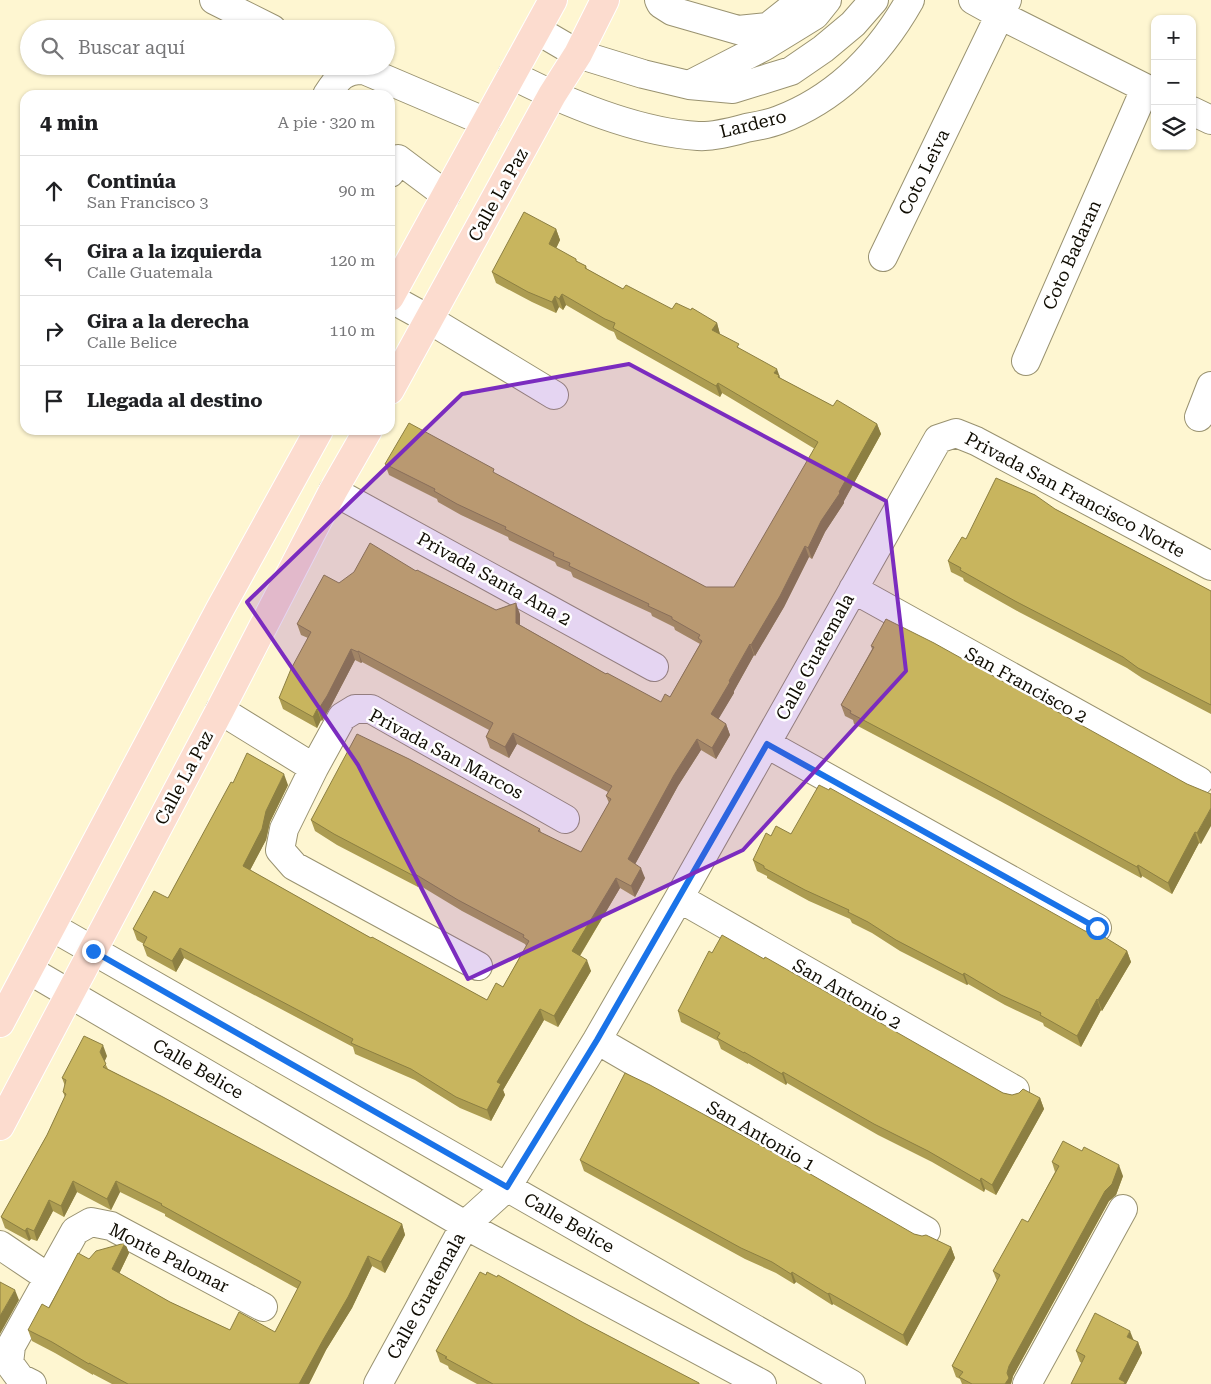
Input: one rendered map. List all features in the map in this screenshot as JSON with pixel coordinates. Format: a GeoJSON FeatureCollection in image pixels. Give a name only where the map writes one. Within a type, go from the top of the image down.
{"type":"FeatureCollection","features":[{"type":"Feature","properties":{"kind":"main road"},"geometry":{"type":"LineString","coordinates":[[395,288],[553,0]]}},
{"type":"Feature","properties":{"kind":"main road","name":"Calle La Paz"},"geometry":{"type":"LineString","coordinates":[[395,381],[552,95],[578,54],[604,0]]}},
{"type":"Feature","properties":{"kind":"main road"},"geometry":{"type":"LineString","coordinates":[[0,1023],[220,609],[316,435]]}},
{"type":"Feature","properties":{"kind":"main road","name":"Calle La Paz"},"geometry":{"type":"LineString","coordinates":[[0,1126],[220,710],[333,491],[365,435]]}},
{"type":"Feature","properties":{"kind":"street"},"geometry":{"type":"LineString","coordinates":[[214,0],[254,20]]}},
{"type":"Feature","properties":{"kind":"street"},"geometry":{"type":"LineString","coordinates":[[659,0],[661,4],[672,11],[738,30],[768,28],[793,7],[796,0]]}},
{"type":"Feature","properties":{"kind":"street"},"geometry":{"type":"LineString","coordinates":[[689,85],[771,42],[815,15],[827,0]]}},
{"type":"Feature","properties":{"kind":"street"},"geometry":{"type":"LineString","coordinates":[[537,30],[578,54],[643,74],[689,85],[733,89],[791,71],[823,49],[853,24],[874,0]]}},
{"type":"Feature","properties":{"kind":"street","name":"Lardero"},"geometry":{"type":"LineString","coordinates":[[512,75],[552,95],[639,126],[667,133],[700,136],[733,131],[778,121],[806,108],[832,91],[867,61],[886,38],[910,0]]}},
{"type":"Feature","properties":{"kind":"street"},"geometry":{"type":"LineString","coordinates":[[973,0],[1003,8],[1150,91]]}},
{"type":"Feature","properties":{"kind":"street","name":"Coto Leiva"},"geometry":{"type":"LineString","coordinates":[[883,257],[1003,8]]}},
{"type":"Feature","properties":{"kind":"street"},"geometry":{"type":"LineString","coordinates":[[331,90],[342,75]]}},
{"type":"Feature","properties":{"kind":"street"},"geometry":{"type":"LineString","coordinates":[[379,75],[486,122]]}},
{"type":"Feature","properties":{"kind":"street"},"geometry":{"type":"LineString","coordinates":[[733,89],[733,131]]}},
{"type":"Feature","properties":{"kind":"street","name":"Coto Badaran"},"geometry":{"type":"LineString","coordinates":[[1026,361],[1118,149],[1150,91]]}},
{"type":"Feature","properties":{"kind":"street"},"geometry":{"type":"LineString","coordinates":[[1196,113],[1211,120]]}},
{"type":"Feature","properties":{"kind":"street"},"geometry":{"type":"LineString","coordinates":[[395,164],[398,159],[446,195]]}},
{"type":"Feature","properties":{"kind":"street"},"geometry":{"type":"LineString","coordinates":[[395,300],[554,395]]}},
{"type":"Feature","properties":{"kind":"street"},"geometry":{"type":"LineString","coordinates":[[1199,417],[1211,386]]}},
{"type":"Feature","properties":{"kind":"street","name":"Privada San Francisco Norte"},"geometry":{"type":"LineString","coordinates":[[938,439],[956,433],[976,441],[1211,566]]}},
{"type":"Feature","properties":{"kind":"street","name":"Calle Guatemala"},"geometry":{"type":"LineString","coordinates":[[378,1384],[465,1225],[507,1187],[597,1040],[680,898],[938,439]]}},
{"type":"Feature","properties":{"kind":"street","name":"Privada Santa Ana 2"},"geometry":{"type":"LineString","coordinates":[[333,491],[654,667]]}},
{"type":"Feature","properties":{"kind":"street","name":"San Francisco 2"},"geometry":{"type":"LineString","coordinates":[[853,589],[1199,781]]}},
{"type":"Feature","properties":{"kind":"street","name":"Privada San Marcos"},"geometry":{"type":"LineString","coordinates":[[478,966],[294,866],[280,850],[284,829],[342,717],[356,708],[371,710],[565,819]]}},
{"type":"Feature","properties":{"kind":"street"},"geometry":{"type":"LineString","coordinates":[[220,710],[314,768]]}},
{"type":"Feature","properties":{"kind":"street"},"geometry":{"type":"LineString","coordinates":[[767,744],[1097,928]]}},
{"type":"Feature","properties":{"kind":"street","name":"San Antonio 2"},"geometry":{"type":"LineString","coordinates":[[680,898],[1014,1090]]}},
{"type":"Feature","properties":{"kind":"street","name":"Calle Belice"},"geometry":{"type":"LineString","coordinates":[[52,927],[851,1384]]}},
{"type":"Feature","properties":{"kind":"street","name":"Calle Belice"},"geometry":{"type":"LineString","coordinates":[[29,970],[465,1225],[762,1384]]}},
{"type":"Feature","properties":{"kind":"street","name":"San Antonio 1"},"geometry":{"type":"LineString","coordinates":[[597,1040],[926,1231]]}},
{"type":"Feature","properties":{"kind":"street"},"geometry":{"type":"LineString","coordinates":[[1027,1384],[1123,1209]]}},
{"type":"Feature","properties":{"kind":"street","name":"Monte Palomar"},"geometry":{"type":"LineString","coordinates":[[32,1384],[20,1378],[8,1363],[11,1346],[75,1231],[91,1222],[111,1226],[263,1307]]}},
{"type":"Feature","properties":{"kind":"street"},"geometry":{"type":"LineString","coordinates":[[0,1245],[49,1278]]}},
{"type":"Feature","properties":{"kind":"highlighted area"},"geometry":{"type":"Polygon","coordinates":[[[629,364],[886,501],[906,671],[743,850],[468,979],[358,765],[247,602],[462,394],[629,364]]]}},
{"type":"Feature","properties":{"kind":"building"},"geometry":{"type":"Polygon","coordinates":[[[524,212],[556,229],[549,244],[576,259],[576,261],[586,266],[585,268],[623,289],[626,285],[672,309],[676,303],[691,310],[692,308],[717,323],[712,330],[739,344],[737,347],[777,369],[774,373],[779,375],[778,377],[833,406],[837,400],[877,424],[840,493],[821,521],[808,548],[805,546],[780,596],[750,644],[711,714],[726,724],[712,748],[697,739],[674,775],[628,859],[641,868],[631,886],[616,878],[572,951],[587,960],[554,1016],[540,1009],[497,1082],[501,1084],[487,1110],[456,1097],[411,1069],[351,1043],[353,1039],[180,948],[172,961],[143,945],[147,937],[133,929],[154,891],[168,898],[231,782],[233,783],[247,753],[284,774],[266,811],[262,829],[243,866],[487,1000],[496,983],[503,987],[529,941],[523,937],[524,935],[458,900],[415,874],[414,876],[311,820],[357,734],[409,759],[540,829],[538,831],[581,852],[611,799],[606,796],[612,786],[513,733],[505,747],[486,737],[493,723],[351,649],[327,696],[313,717],[279,698],[291,669],[311,632],[297,624],[324,575],[339,583],[354,572],[370,543],[416,571],[496,610],[516,603],[516,623],[606,674],[661,702],[665,694],[670,697],[702,641],[698,638],[700,635],[672,619],[672,617],[648,606],[649,604],[569,566],[570,563],[553,556],[554,553],[505,529],[506,527],[457,504],[434,491],[435,489],[385,464],[409,423],[494,469],[493,472],[706,587],[734,587],[818,442],[718,383],[716,386],[613,328],[615,323],[562,294],[559,299],[555,296],[552,302],[528,292],[492,272],[524,212]]]}},
{"type":"Feature","properties":{"kind":"building"},"geometry":{"type":"Polygon","coordinates":[[[996,478],[1035,495],[1055,509],[1211,591],[1211,705],[1138,668],[1123,657],[1015,601],[960,570],[961,568],[948,561],[962,537],[966,539],[996,478]]]}},
{"type":"Feature","properties":{"kind":"building"},"geometry":{"type":"Polygon","coordinates":[[[886,619],[934,643],[1187,784],[1211,794],[1211,808],[1197,833],[1195,832],[1168,883],[1138,865],[1137,867],[850,713],[851,711],[841,705],[874,647],[871,646],[886,619]]]}},
{"type":"Feature","properties":{"kind":"building"},"geometry":{"type":"Polygon","coordinates":[[[819,785],[829,790],[830,788],[1085,931],[1098,933],[1127,951],[1097,999],[1077,1036],[1040,1015],[1041,1013],[1001,995],[964,973],[963,975],[896,940],[848,912],[849,910],[805,890],[753,860],[766,833],[771,836],[776,826],[791,834],[819,785]]]}},
{"type":"Feature","properties":{"kind":"building"},"geometry":{"type":"Polygon","coordinates":[[[722,935],[764,959],[765,957],[1003,1093],[1012,1095],[1019,1093],[1023,1089],[1040,1098],[992,1185],[981,1178],[980,1181],[783,1072],[782,1074],[744,1053],[717,1038],[720,1033],[678,1011],[709,951],[712,953],[722,935]]]}},
{"type":"Feature","properties":{"kind":"building"},"geometry":{"type":"Polygon","coordinates":[[[84,1036],[103,1045],[100,1052],[106,1064],[103,1067],[402,1224],[381,1262],[368,1256],[348,1297],[299,1384],[128,1384],[28,1330],[42,1304],[49,1308],[78,1253],[89,1259],[96,1251],[125,1243],[112,1269],[170,1302],[230,1330],[239,1312],[275,1332],[301,1282],[162,1204],[116,1181],[107,1199],[73,1181],[61,1206],[49,1200],[34,1231],[27,1228],[25,1231],[1,1217],[47,1135],[66,1094],[63,1092],[66,1080],[62,1078],[84,1036]]]}},
{"type":"Feature","properties":{"kind":"building"},"geometry":{"type":"Polygon","coordinates":[[[625,1073],[767,1149],[914,1234],[926,1235],[951,1247],[903,1335],[792,1272],[791,1274],[772,1262],[741,1248],[580,1160],[625,1073]]]}},
{"type":"Feature","properties":{"kind":"building"},"geometry":{"type":"Polygon","coordinates":[[[1063,1141],[1082,1151],[1084,1147],[1119,1165],[1112,1184],[1105,1191],[1009,1366],[1007,1373],[1009,1378],[1005,1384],[972,1384],[959,1377],[963,1372],[952,1366],[1000,1275],[993,1271],[1022,1219],[1028,1222],[1059,1166],[1052,1162],[1063,1141]]]}},
{"type":"Feature","properties":{"kind":"building"},"geometry":{"type":"Polygon","coordinates":[[[480,1272],[486,1275],[487,1272],[497,1277],[498,1275],[699,1384],[493,1384],[445,1358],[447,1357],[436,1351],[480,1272]]]}},
{"type":"Feature","properties":{"kind":"building"},"geometry":{"type":"Polygon","coordinates":[[[0,1282],[15,1290],[0,1316],[0,1282]]]}},
{"type":"Feature","properties":{"kind":"building"},"geometry":{"type":"Polygon","coordinates":[[[1095,1313],[1130,1331],[1127,1337],[1138,1342],[1119,1379],[1125,1382],[1124,1384],[1071,1384],[1085,1356],[1076,1351],[1095,1313]]]}},
{"type":"Feature","properties":{"kind":"route"},"geometry":{"type":"LineString","coordinates":[[93,951],[507,1187],[597,1040],[767,744],[1097,928]]}}]}
